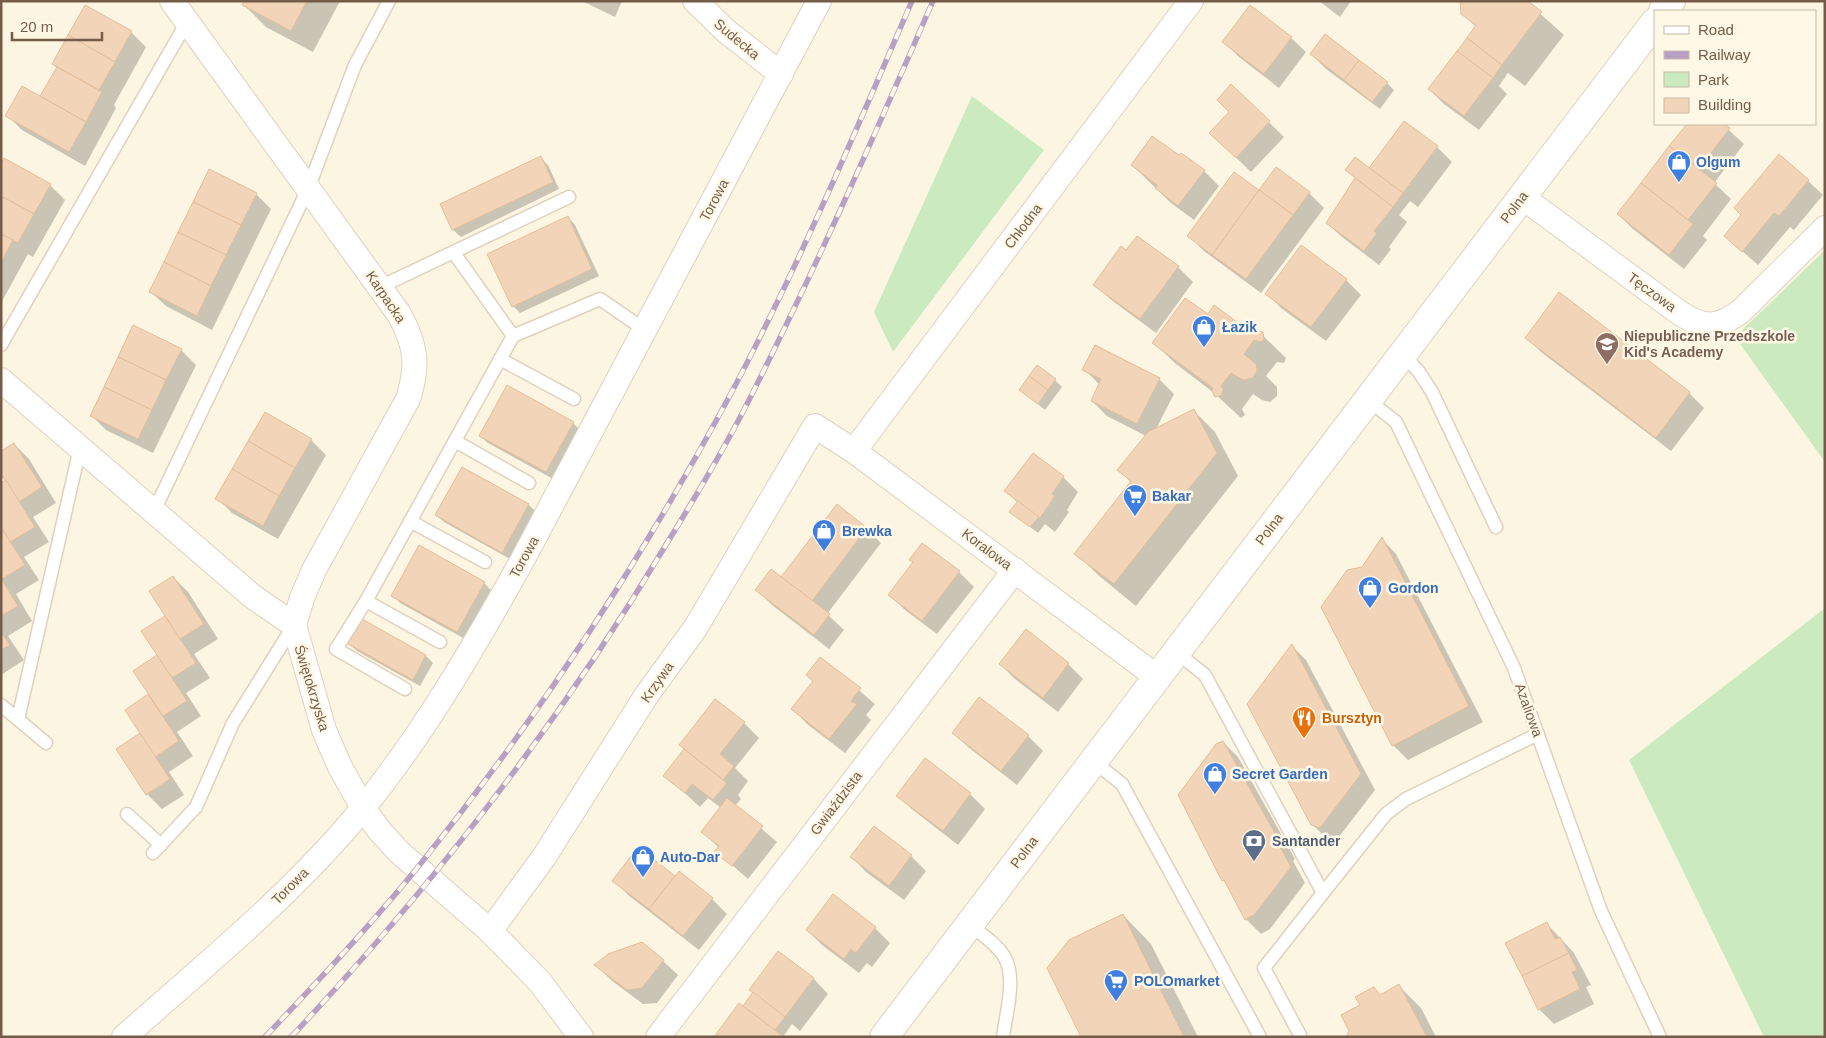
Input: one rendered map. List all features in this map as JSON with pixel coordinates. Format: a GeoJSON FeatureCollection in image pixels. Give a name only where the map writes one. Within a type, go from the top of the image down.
{"type":"FeatureCollection","features":[{"type":"Feature","properties":{"kind":"street","name":"Karpacka"},"geometry":{"type":"LineString","coordinates":[[172,1],[399,314],[410,335],[415,356],[415,378],[408,399],[314,570],[302,598],[294,625]]}},
{"type":"Feature","properties":{"kind":"street","name":"Sudecka"},"geometry":{"type":"LineString","coordinates":[[695,1],[726,31],[781,74]]}},
{"type":"Feature","properties":{"kind":"street","name":"Torowa"},"geometry":{"type":"LineString","coordinates":[[124,1037],[285,892],[363,808],[423,729],[472,650],[645,330],[819,1]]}},
{"type":"Feature","properties":{"kind":"street","name":"Chłodna"},"geometry":{"type":"LineString","coordinates":[[854,451],[1191,1]]}},
{"type":"Feature","properties":{"kind":"street","name":"Polna"},"geometry":{"type":"LineString","coordinates":[[890,1034],[969,924],[1654,23]]}},
{"type":"Feature","properties":{"kind":"street","name":"Tęczowa"},"geometry":{"type":"LineString","coordinates":[[1522,197],[1677,311],[1690,320],[1705,325],[1724,322],[1741,311],[1825,228]]}},
{"type":"Feature","properties":{"kind":"street"},"geometry":{"type":"LineString","coordinates":[[1,380],[252,596],[294,625]]}},
{"type":"Feature","properties":{"kind":"street","name":"Koralowa"},"geometry":{"type":"LineString","coordinates":[[815,426],[854,451],[1157,676]]}},
{"type":"Feature","properties":{"kind":"street","name":"Krzywa"},"geometry":{"type":"LineString","coordinates":[[490,931],[544,857],[646,696],[696,627],[815,426]]}},
{"type":"Feature","properties":{"kind":"street","name":"Gwiaździsta"},"geometry":{"type":"LineString","coordinates":[[658,1037],[1015,570]]}},
{"type":"Feature","properties":{"kind":"street","name":"Świętokrzyska"},"geometry":{"type":"LineString","coordinates":[[294,625],[324,730],[340,767],[363,808],[398,852],[490,931],[540,982],[581,1037]]}},
{"type":"Feature","properties":{"kind":"lane"},"geometry":{"type":"LineString","coordinates":[[154,511],[308,189],[355,65],[389,1]]}},
{"type":"Feature","properties":{"kind":"lane"},"geometry":{"type":"LineString","coordinates":[[1,345],[187,22]]}},
{"type":"Feature","properties":{"kind":"lane"},"geometry":{"type":"LineString","coordinates":[[380,288],[569,197]]}},
{"type":"Feature","properties":{"kind":"lane"},"geometry":{"type":"LineString","coordinates":[[454,253],[513,336]]}},
{"type":"Feature","properties":{"kind":"lane"},"geometry":{"type":"LineString","coordinates":[[405,689],[336,649],[366,601],[513,336],[600,300],[645,330]]}},
{"type":"Feature","properties":{"kind":"lane"},"geometry":{"type":"LineString","coordinates":[[1403,354],[1419,372],[1432,392],[1496,526]]}},
{"type":"Feature","properties":{"kind":"lane"},"geometry":{"type":"LineString","coordinates":[[500,359],[574,399]]}},
{"type":"Feature","properties":{"kind":"lane","name":"Azaliowa"},"geometry":{"type":"LineString","coordinates":[[1368,400],[1396,422],[1514,668],[1601,911],[1660,1037]]}},
{"type":"Feature","properties":{"kind":"lane"},"geometry":{"type":"LineString","coordinates":[[455,441],[529,483]]}},
{"type":"Feature","properties":{"kind":"lane"},"geometry":{"type":"LineString","coordinates":[[18,719],[80,448]]}},
{"type":"Feature","properties":{"kind":"lane"},"geometry":{"type":"LineString","coordinates":[[410,521],[485,562]]}},
{"type":"Feature","properties":{"kind":"lane"},"geometry":{"type":"LineString","coordinates":[[366,601],[440,642]]}},
{"type":"Feature","properties":{"kind":"lane"},"geometry":{"type":"LineString","coordinates":[[128,814],[157,849],[196,807],[233,724],[294,625]]}},
{"type":"Feature","properties":{"kind":"lane"},"geometry":{"type":"LineString","coordinates":[[1176,652],[1205,675],[1323,893]]}},
{"type":"Feature","properties":{"kind":"lane"},"geometry":{"type":"LineString","coordinates":[[1,705],[46,743]]}},
{"type":"Feature","properties":{"kind":"lane"},"geometry":{"type":"LineString","coordinates":[[1300,1035],[1264,968],[1323,893],[1386,814],[1406,799],[1538,734]]}},
{"type":"Feature","properties":{"kind":"lane"},"geometry":{"type":"LineString","coordinates":[[1093,761],[1122,784],[1260,1037]]}},
{"type":"Feature","properties":{"kind":"lane"},"geometry":{"type":"LineString","coordinates":[[969,924],[997,947],[1005,956],[1009,969],[1003,1037]]}},
{"type":"Feature","properties":{"kind":"green space"},"geometry":{"type":"Polygon","coordinates":[[[972,96],[1044,150],[893,352],[874,312],[972,96]]]}},
{"type":"Feature","properties":{"kind":"green space"},"geometry":{"type":"Polygon","coordinates":[[[1825,250],[1825,462],[1735,337],[1825,250]]]}},
{"type":"Feature","properties":{"kind":"green space"},"geometry":{"type":"Polygon","coordinates":[[[1825,608],[1825,1037],[1764,1037],[1629,760],[1825,608]]]}},
{"type":"Feature","properties":{"kind":"building"},"geometry":{"type":"Polygon","coordinates":[[[244,1],[307,1],[291,31],[242,5],[244,1]]]}},
{"type":"Feature","properties":{"kind":"building"},"geometry":{"type":"Polygon","coordinates":[[[1460,1],[1528,1],[1542,12],[1502,65],[1467,38],[1476,25],[1461,14],[1460,1]]]}},
{"type":"Feature","properties":{"kind":"building"},"geometry":{"type":"Polygon","coordinates":[[[85,5],[132,31],[115,62],[68,35],[85,5]]]}},
{"type":"Feature","properties":{"kind":"building"},"geometry":{"type":"Polygon","coordinates":[[[1250,5],[1292,37],[1264,74],[1222,42],[1250,5]]]}},
{"type":"Feature","properties":{"kind":"building"},"geometry":{"type":"Polygon","coordinates":[[[1325,34],[1359,60],[1344,80],[1310,54],[1325,34]]]}},
{"type":"Feature","properties":{"kind":"building"},"geometry":{"type":"Polygon","coordinates":[[[68,35],[115,62],[99,90],[52,64],[68,35]]]}},
{"type":"Feature","properties":{"kind":"building"},"geometry":{"type":"Polygon","coordinates":[[[1467,38],[1502,65],[1493,78],[1457,51],[1467,38]]]}},
{"type":"Feature","properties":{"kind":"building"},"geometry":{"type":"Polygon","coordinates":[[[1457,51],[1493,78],[1464,116],[1428,89],[1457,51]]]}},
{"type":"Feature","properties":{"kind":"building"},"geometry":{"type":"Polygon","coordinates":[[[1359,60],[1388,82],[1372,102],[1344,80],[1359,60]]]}},
{"type":"Feature","properties":{"kind":"building"},"geometry":{"type":"Polygon","coordinates":[[[57,67],[102,92],[86,122],[40,96],[57,67]]]}},
{"type":"Feature","properties":{"kind":"building"},"geometry":{"type":"Polygon","coordinates":[[[1231,84],[1270,121],[1236,158],[1209,133],[1229,112],[1217,100],[1231,84]]]}},
{"type":"Feature","properties":{"kind":"building"},"geometry":{"type":"Polygon","coordinates":[[[22,86],[86,122],[69,152],[5,116],[22,86]]]}},
{"type":"Feature","properties":{"kind":"building"},"geometry":{"type":"Polygon","coordinates":[[[1404,121],[1438,146],[1403,193],[1369,168],[1404,121]]]}},
{"type":"Feature","properties":{"kind":"building"},"geometry":{"type":"Polygon","coordinates":[[[1686,125],[1726,125],[1730,128],[1699,169],[1669,146],[1686,125]]]}},
{"type":"Feature","properties":{"kind":"building"},"geometry":{"type":"Polygon","coordinates":[[[1152,136],[1205,170],[1178,206],[1155,188],[1157,185],[1131,165],[1152,136]]]}},
{"type":"Feature","properties":{"kind":"building","name":"Olgum"},"geometry":{"type":"Polygon","coordinates":[[[1669,146],[1717,183],[1688,220],[1641,183],[1669,146]]]}},
{"type":"Feature","properties":{"kind":"building"},"geometry":{"type":"Polygon","coordinates":[[[1779,154],[1809,180],[1779,216],[1774,213],[1742,252],[1724,236],[1741,215],[1734,208],[1779,154]]]}},
{"type":"Feature","properties":{"kind":"building"},"geometry":{"type":"Polygon","coordinates":[[[541,156],[553,182],[452,230],[440,204],[541,156]]]}},
{"type":"Feature","properties":{"kind":"building"},"geometry":{"type":"Polygon","coordinates":[[[1355,157],[1403,193],[1393,207],[1345,170],[1355,157]]]}},
{"type":"Feature","properties":{"kind":"building"},"geometry":{"type":"Polygon","coordinates":[[[4,158],[51,184],[34,214],[1,196],[1,163],[4,158]]]}},
{"type":"Feature","properties":{"kind":"building"},"geometry":{"type":"Polygon","coordinates":[[[1276,167],[1310,192],[1293,215],[1259,190],[1276,167]]]}},
{"type":"Feature","properties":{"kind":"building"},"geometry":{"type":"Polygon","coordinates":[[[209,169],[257,193],[241,225],[193,202],[209,169]]]}},
{"type":"Feature","properties":{"kind":"building"},"geometry":{"type":"Polygon","coordinates":[[[1234,172],[1259,190],[1212,255],[1187,236],[1234,172]]]}},
{"type":"Feature","properties":{"kind":"building"},"geometry":{"type":"Polygon","coordinates":[[[1355,178],[1393,207],[1374,231],[1377,233],[1364,251],[1326,223],[1355,178]]]}},
{"type":"Feature","properties":{"kind":"building"},"geometry":{"type":"Polygon","coordinates":[[[1641,183],[1693,224],[1669,255],[1617,214],[1641,183]]]}},
{"type":"Feature","properties":{"kind":"building"},"geometry":{"type":"Polygon","coordinates":[[[1259,190],[1293,215],[1246,279],[1212,255],[1259,190]]]}},
{"type":"Feature","properties":{"kind":"building"},"geometry":{"type":"Polygon","coordinates":[[[1,196],[34,214],[18,243],[1,234],[1,196]]]}},
{"type":"Feature","properties":{"kind":"building"},"geometry":{"type":"Polygon","coordinates":[[[193,202],[241,225],[226,255],[178,232],[193,202]]]}},
{"type":"Feature","properties":{"kind":"building"},"geometry":{"type":"Polygon","coordinates":[[[568,216],[592,269],[512,307],[487,254],[568,216]]]}},
{"type":"Feature","properties":{"kind":"building"},"geometry":{"type":"Polygon","coordinates":[[[178,232],[226,255],[211,286],[164,262],[178,232]]]}},
{"type":"Feature","properties":{"kind":"building"},"geometry":{"type":"Polygon","coordinates":[[[1,234],[13,240],[1,262],[1,234]]]}},
{"type":"Feature","properties":{"kind":"building"},"geometry":{"type":"Polygon","coordinates":[[[1137,236],[1179,266],[1140,319],[1093,285],[1121,246],[1126,250],[1137,236]]]}},
{"type":"Feature","properties":{"kind":"building"},"geometry":{"type":"Polygon","coordinates":[[[1301,245],[1347,279],[1311,327],[1265,294],[1301,245]]]}},
{"type":"Feature","properties":{"kind":"building"},"geometry":{"type":"Polygon","coordinates":[[[164,262],[211,286],[197,316],[149,292],[164,262]]]}},
{"type":"Feature","properties":{"kind":"building","name":"Niepubliczne Przedszkole Kid's Academy"},"geometry":{"type":"Polygon","coordinates":[[[1559,292],[1690,392],[1656,438],[1525,338],[1559,292]]]}},
{"type":"Feature","properties":{"kind":"building","name":"Łazik"},"geometry":{"type":"Polygon","coordinates":[[[1185,298],[1208,314],[1214,305],[1253,334],[1256,331],[1263,332],[1264,339],[1261,342],[1254,340],[1244,354],[1256,364],[1257,370],[1253,378],[1243,380],[1231,373],[1221,386],[1223,389],[1222,395],[1215,397],[1212,391],[1213,388],[1152,343],[1185,298]]]}},
{"type":"Feature","properties":{"kind":"building"},"geometry":{"type":"Polygon","coordinates":[[[133,325],[182,349],[166,380],[118,357],[133,325]]]}},
{"type":"Feature","properties":{"kind":"building"},"geometry":{"type":"Polygon","coordinates":[[[1095,345],[1160,378],[1137,424],[1091,401],[1101,379],[1082,370],[1095,345]]]}},
{"type":"Feature","properties":{"kind":"building"},"geometry":{"type":"Polygon","coordinates":[[[118,357],[166,380],[152,410],[104,387],[118,357]]]}},
{"type":"Feature","properties":{"kind":"building"},"geometry":{"type":"Polygon","coordinates":[[[1037,365],[1056,379],[1048,390],[1029,376],[1037,365]]]}},
{"type":"Feature","properties":{"kind":"building"},"geometry":{"type":"Polygon","coordinates":[[[1029,376],[1048,390],[1038,404],[1019,390],[1029,376]]]}},
{"type":"Feature","properties":{"kind":"building"},"geometry":{"type":"Polygon","coordinates":[[[507,385],[574,422],[546,472],[479,436],[507,385]]]}},
{"type":"Feature","properties":{"kind":"building"},"geometry":{"type":"Polygon","coordinates":[[[104,387],[152,410],[138,439],[90,416],[104,387]]]}},
{"type":"Feature","properties":{"kind":"building","name":"Bakar"},"geometry":{"type":"Polygon","coordinates":[[[1194,409],[1217,453],[1114,584],[1074,554],[1131,481],[1117,470],[1148,432],[1194,409]]]}},
{"type":"Feature","properties":{"kind":"building"},"geometry":{"type":"Polygon","coordinates":[[[265,412],[312,439],[295,468],[248,441],[265,412]]]}},
{"type":"Feature","properties":{"kind":"building"},"geometry":{"type":"Polygon","coordinates":[[[248,441],[295,468],[279,496],[232,469],[248,441]]]}},
{"type":"Feature","properties":{"kind":"building"},"geometry":{"type":"Polygon","coordinates":[[[14,443],[42,487],[19,502],[1,474],[1,451],[14,443]]]}},
{"type":"Feature","properties":{"kind":"building"},"geometry":{"type":"Polygon","coordinates":[[[1033,453],[1064,476],[1052,494],[1055,496],[1040,518],[1004,491],[1033,453]]]}},
{"type":"Feature","properties":{"kind":"building"},"geometry":{"type":"Polygon","coordinates":[[[462,467],[529,504],[502,553],[435,515],[462,467]]]}},
{"type":"Feature","properties":{"kind":"building"},"geometry":{"type":"Polygon","coordinates":[[[232,469],[279,496],[263,526],[215,499],[232,469]]]}},
{"type":"Feature","properties":{"kind":"building"},"geometry":{"type":"Polygon","coordinates":[[[6,480],[35,527],[10,542],[1,527],[1,483],[6,480]]]}},
{"type":"Feature","properties":{"kind":"building"},"geometry":{"type":"Polygon","coordinates":[[[1018,501],[1039,517],[1030,527],[1009,512],[1018,501]]]}},
{"type":"Feature","properties":{"kind":"building","name":"Brewka"},"geometry":{"type":"Polygon","coordinates":[[[837,504],[867,528],[812,601],[781,577],[837,504]]]}},
{"type":"Feature","properties":{"kind":"building"},"geometry":{"type":"Polygon","coordinates":[[[1,527],[25,565],[2,579],[1,578],[1,527]]]}},
{"type":"Feature","properties":{"kind":"building"},"geometry":{"type":"Polygon","coordinates":[[[1382,537],[1469,706],[1392,746],[1321,607],[1347,570],[1362,567],[1382,537]]]}},
{"type":"Feature","properties":{"kind":"building"},"geometry":{"type":"Polygon","coordinates":[[[922,543],[960,571],[922,621],[888,595],[913,562],[909,560],[922,543]]]}},
{"type":"Feature","properties":{"kind":"building"},"geometry":{"type":"Polygon","coordinates":[[[419,545],[485,582],[457,632],[391,596],[419,545]]]}},
{"type":"Feature","properties":{"kind":"building"},"geometry":{"type":"Polygon","coordinates":[[[771,569],[830,614],[814,635],[755,590],[771,569]]]}},
{"type":"Feature","properties":{"kind":"building"},"geometry":{"type":"Polygon","coordinates":[[[173,576],[204,624],[180,639],[149,591],[173,576]]]}},
{"type":"Feature","properties":{"kind":"building"},"geometry":{"type":"Polygon","coordinates":[[[1,578],[18,606],[1,616],[1,578]]]}},
{"type":"Feature","properties":{"kind":"building"},"geometry":{"type":"Polygon","coordinates":[[[165,616],[196,663],[172,678],[141,631],[165,616]]]}},
{"type":"Feature","properties":{"kind":"building"},"geometry":{"type":"Polygon","coordinates":[[[362,619],[426,655],[413,680],[348,644],[362,619]]]}},
{"type":"Feature","properties":{"kind":"building"},"geometry":{"type":"Polygon","coordinates":[[[1026,629],[1069,663],[1043,698],[999,664],[1026,629]]]}},
{"type":"Feature","properties":{"kind":"building"},"geometry":{"type":"Polygon","coordinates":[[[1,632],[10,645],[1,650],[1,632]]]}},
{"type":"Feature","properties":{"kind":"building","name":"Bursztyn"},"geometry":{"type":"Polygon","coordinates":[[[1292,644],[1361,774],[1320,828],[1311,825],[1247,704],[1292,644]]]}},
{"type":"Feature","properties":{"kind":"building"},"geometry":{"type":"Polygon","coordinates":[[[157,655],[187,701],[163,716],[133,671],[157,655]]]}},
{"type":"Feature","properties":{"kind":"building"},"geometry":{"type":"Polygon","coordinates":[[[820,657],[861,688],[851,701],[857,704],[829,739],[791,709],[813,681],[806,675],[820,657]]]}},
{"type":"Feature","properties":{"kind":"building"},"geometry":{"type":"Polygon","coordinates":[[[148,694],[179,741],[155,757],[125,710],[148,694]]]}},
{"type":"Feature","properties":{"kind":"building"},"geometry":{"type":"Polygon","coordinates":[[[979,697],[1029,735],[1001,771],[952,733],[979,697]]]}},
{"type":"Feature","properties":{"kind":"building"},"geometry":{"type":"Polygon","coordinates":[[[715,699],[745,722],[720,754],[734,766],[723,780],[679,745],[715,699]]]}},
{"type":"Feature","properties":{"kind":"building"},"geometry":{"type":"Polygon","coordinates":[[[140,733],[170,779],[146,795],[116,749],[140,733]]]}},
{"type":"Feature","properties":{"kind":"building"},"geometry":{"type":"Polygon","coordinates":[[[1223,741],[1281,844],[1279,845],[1291,867],[1255,914],[1245,920],[1224,880],[1222,881],[1178,795],[1216,744],[1223,741]]]}},
{"type":"Feature","properties":{"kind":"building"},"geometry":{"type":"Polygon","coordinates":[[[684,749],[727,783],[713,800],[692,784],[685,793],[663,776],[684,749]]]}},
{"type":"Feature","properties":{"kind":"building"},"geometry":{"type":"Polygon","coordinates":[[[925,758],[971,793],[943,831],[896,796],[925,758]]]}},
{"type":"Feature","properties":{"kind":"building"},"geometry":{"type":"Polygon","coordinates":[[[727,798],[763,826],[732,866],[714,852],[719,846],[701,832],[727,798]]]}},
{"type":"Feature","properties":{"kind":"building"},"geometry":{"type":"Polygon","coordinates":[[[874,826],[912,855],[889,886],[850,857],[874,826]]]}},
{"type":"Feature","properties":{"kind":"building","name":"Auto-Dar"},"geometry":{"type":"Polygon","coordinates":[[[638,847],[675,876],[649,909],[612,881],[638,847]]]}},
{"type":"Feature","properties":{"kind":"building"},"geometry":{"type":"Polygon","coordinates":[[[679,871],[713,898],[683,936],[649,909],[679,871]]]}},
{"type":"Feature","properties":{"kind":"building"},"geometry":{"type":"Polygon","coordinates":[[[833,894],[876,927],[856,953],[851,949],[844,959],[806,930],[833,894]]]}},
{"type":"Feature","properties":{"kind":"building","name":"POLOmarket"},"geometry":{"type":"Polygon","coordinates":[[[1123,914],[1184,1037],[1081,1037],[1047,968],[1069,940],[1123,914]]]}},
{"type":"Feature","properties":{"kind":"building"},"geometry":{"type":"Polygon","coordinates":[[[1547,922],[1555,939],[1560,937],[1569,953],[1522,976],[1505,943],[1547,922]]]}},
{"type":"Feature","properties":{"kind":"building"},"geometry":{"type":"Polygon","coordinates":[[[642,942],[664,960],[642,988],[627,990],[594,965],[608,954],[642,942]]]}},
{"type":"Feature","properties":{"kind":"building"},"geometry":{"type":"Polygon","coordinates":[[[778,951],[814,978],[785,1017],[749,990],[778,951]]]}},
{"type":"Feature","properties":{"kind":"building"},"geometry":{"type":"Polygon","coordinates":[[[1569,953],[1577,970],[1572,972],[1580,989],[1538,1010],[1522,976],[1569,953]]]}},
{"type":"Feature","properties":{"kind":"building"},"geometry":{"type":"Polygon","coordinates":[[[1399,984],[1427,1037],[1346,1037],[1349,1031],[1341,1015],[1360,1005],[1355,997],[1374,987],[1380,995],[1399,984]]]}},
{"type":"Feature","properties":{"kind":"building"},"geometry":{"type":"Polygon","coordinates":[[[753,992],[785,1017],[775,1030],[743,1006],[753,992]]]}},
{"type":"Feature","properties":{"kind":"building"},"geometry":{"type":"Polygon","coordinates":[[[739,1003],[775,1030],[784,1037],[714,1037],[739,1003]]]}},
{"type":"Feature","properties":{"kind":"railway"},"geometry":{"type":"LineString","coordinates":[[265,1037],[381,911],[462,812],[544,698],[622,581],[659,521],[728,399],[778,301],[824,202],[912,1]]}},
{"type":"Feature","properties":{"kind":"railway"},"geometry":{"type":"LineString","coordinates":[[291,1037],[394,922],[491,803],[537,741],[623,614],[728,441],[747,404],[843,204],[933,1]]}},
{"type":"Feature","properties":{"kind":"place","name":"Olgum"},"geometry":{"type":"Point","coordinates":[1679,183]}},
{"type":"Feature","properties":{"kind":"place","name":"Łazik"},"geometry":{"type":"Point","coordinates":[1204,348]}},
{"type":"Feature","properties":{"kind":"place","name":"Niepubliczne Przedszkole Kid's Academy"},"geometry":{"type":"Point","coordinates":[1607,365]}},
{"type":"Feature","properties":{"kind":"place","name":"Bakar"},"geometry":{"type":"Point","coordinates":[1135,517]}},
{"type":"Feature","properties":{"kind":"place","name":"Brewka"},"geometry":{"type":"Point","coordinates":[824,552]}},
{"type":"Feature","properties":{"kind":"place","name":"Gordon"},"geometry":{"type":"Point","coordinates":[1370,609]}},
{"type":"Feature","properties":{"kind":"place","name":"Bursztyn"},"geometry":{"type":"Point","coordinates":[1304,739]}},
{"type":"Feature","properties":{"kind":"place","name":"Secret Garden"},"geometry":{"type":"Point","coordinates":[1215,795]}},
{"type":"Feature","properties":{"kind":"place","name":"Santander"},"geometry":{"type":"Point","coordinates":[1254,862]}},
{"type":"Feature","properties":{"kind":"place","name":"Auto-Dar"},"geometry":{"type":"Point","coordinates":[643,878]}},
{"type":"Feature","properties":{"kind":"place","name":"POLOmarket"},"geometry":{"type":"Point","coordinates":[1116,1002]}}]}
